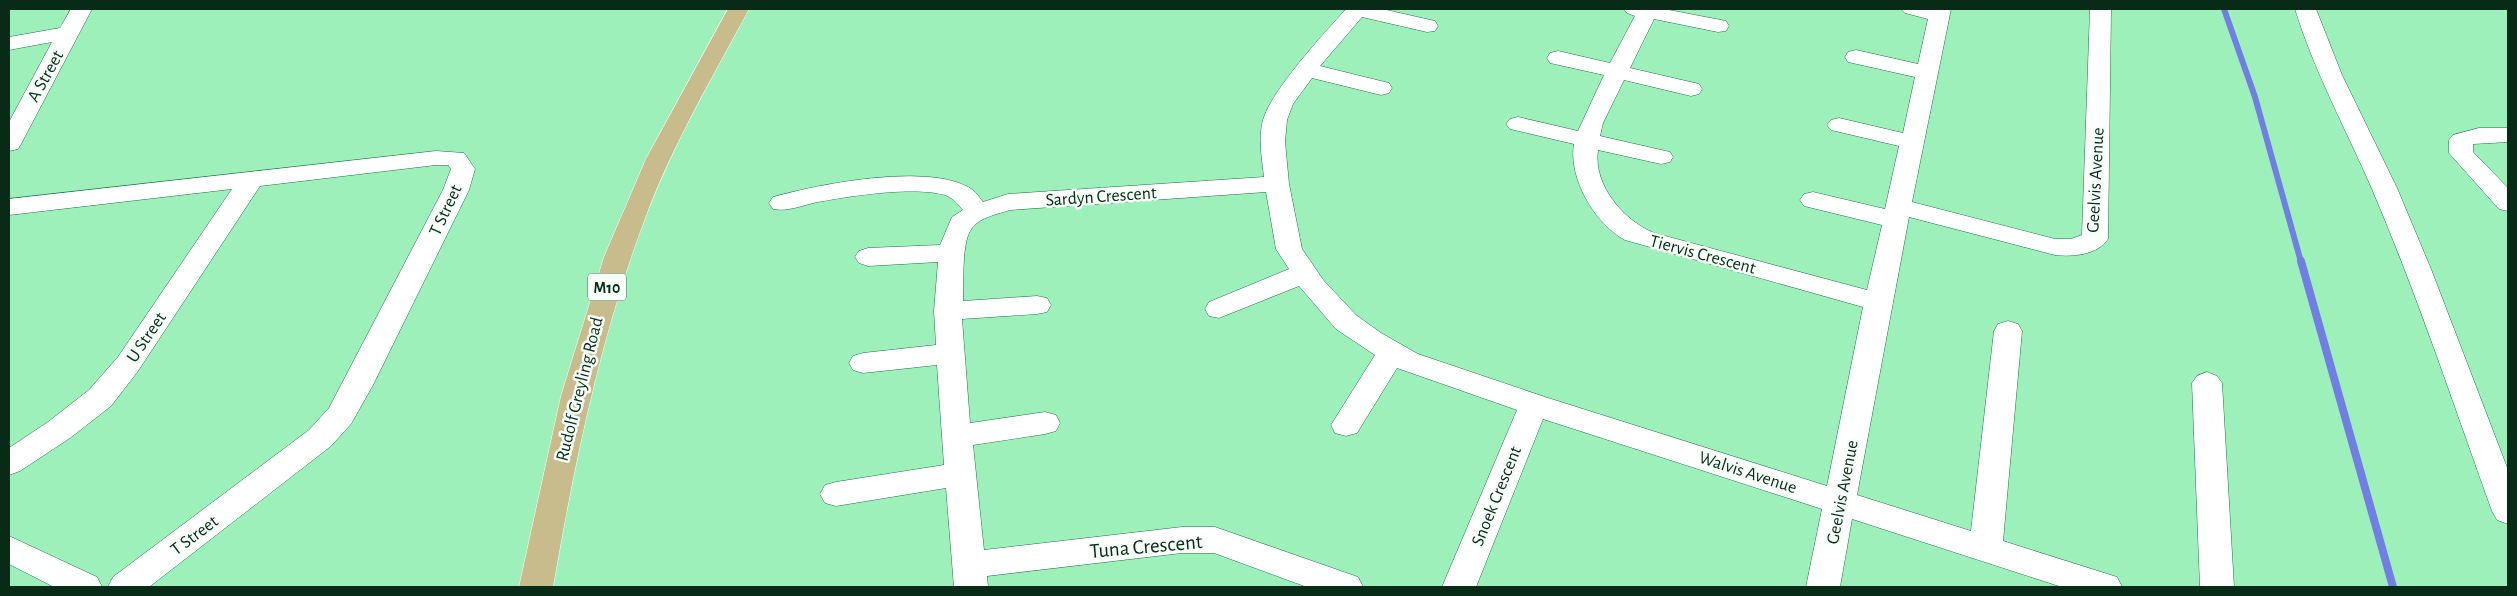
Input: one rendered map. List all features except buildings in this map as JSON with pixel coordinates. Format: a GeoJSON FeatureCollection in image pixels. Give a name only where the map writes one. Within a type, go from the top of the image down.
{"type":"FeatureCollection","features":[{"type":"Feature","properties":{"kind":"main road","name":"Rudolf Greyling Road"},"geometry":{"type":"LineString","coordinates":[[536,587],[553,492],[584,362],[602,303],[636,210],[672,134],[738,9]]}},
{"type":"Feature","properties":{"kind":"street","name":"A Street"},"geometry":{"type":"LineString","coordinates":[[9,144],[81,9]]}},
{"type":"Feature","properties":{"kind":"street","name":"Walvis Avenue"},"geometry":{"type":"LineString","coordinates":[[1427,26],[1357,9],[1307,70],[1282,104],[1275,120],[1273,142],[1277,184],[1289,249],[1305,273],[1346,322],[1408,361],[1534,405],[2106,587]]}},
{"type":"Feature","properties":{"kind":"street","name":"Geelvis Avenue"},"geometry":{"type":"LineString","coordinates":[[1824,587],[1878,302],[1940,12],[1912,9]]}},
{"type":"Feature","properties":{"kind":"street","name":"Geelvis Avenue"},"geometry":{"type":"LineString","coordinates":[[1814,200],[1898,213],[2055,247],[2072,249],[2086,245],[2095,238],[2101,9]]}},
{"type":"Feature","properties":{"kind":"street"},"geometry":{"type":"LineString","coordinates":[[2306,9],[2331,75],[2384,188],[2418,269],[2508,511]]}},
{"type":"Feature","properties":{"kind":"street","name":"Tiervis Crescent"},"geometry":{"type":"LineString","coordinates":[[1718,26],[1643,10],[1617,71],[1591,123],[1588,141],[1586,154],[1588,174],[1611,215],[1625,229],[1644,239],[1878,302]]}},
{"type":"Feature","properties":{"kind":"street"},"geometry":{"type":"LineString","coordinates":[[9,43],[68,33]]}},
{"type":"Feature","properties":{"kind":"street"},"geometry":{"type":"LineString","coordinates":[[1856,57],[1927,73]]}},
{"type":"Feature","properties":{"kind":"street"},"geometry":{"type":"LineString","coordinates":[[1558,58],[1691,89]]}},
{"type":"Feature","properties":{"kind":"street"},"geometry":{"type":"LineString","coordinates":[[1307,70],[1381,88]]}},
{"type":"Feature","properties":{"kind":"street"},"geometry":{"type":"LineString","coordinates":[[1518,124],[1660,157]]}},
{"type":"Feature","properties":{"kind":"street"},"geometry":{"type":"LineString","coordinates":[[1839,125],[1912,142]]}},
{"type":"Feature","properties":{"kind":"street"},"geometry":{"type":"LineString","coordinates":[[2508,135],[2479,134],[2461,140],[2461,153],[2508,203]]}},
{"type":"Feature","properties":{"kind":"street","name":"T Street"},"geometry":{"type":"LineString","coordinates":[[9,207],[436,158],[455,158],[463,169],[456,190],[358,385],[340,416],[320,438],[125,587]]}},
{"type":"Feature","properties":{"kind":"street","name":"U Street"},"geometry":{"type":"LineString","coordinates":[[9,463],[59,430],[100,398],[128,364],[251,180]]}},
{"type":"Feature","properties":{"kind":"street","name":"Sardyn Crescent"},"geometry":{"type":"LineString","coordinates":[[970,576],[948,312],[953,242],[961,223],[976,212],[1008,202],[1277,184]]}},
{"type":"Feature","properties":{"kind":"street"},"geometry":{"type":"LineString","coordinates":[[782,203],[825,192],[920,186],[951,189],[962,194],[971,202],[976,212]]}},
{"type":"Feature","properties":{"kind":"street"},"geometry":{"type":"LineString","coordinates":[[868,257],[952,253]]}},
{"type":"Feature","properties":{"kind":"street"},"geometry":{"type":"LineString","coordinates":[[1219,309],[1305,273]]}},
{"type":"Feature","properties":{"kind":"street"},"geometry":{"type":"LineString","coordinates":[[948,312],[1037,305]]}},
{"type":"Feature","properties":{"kind":"street"},"geometry":{"type":"LineString","coordinates":[[1986,549],[2008,331]]}},
{"type":"Feature","properties":{"kind":"street"},"geometry":{"type":"LineString","coordinates":[[1346,424],[1392,352]]}},
{"type":"Feature","properties":{"kind":"street"},"geometry":{"type":"LineString","coordinates":[[863,363],[951,353]]}},
{"type":"Feature","properties":{"kind":"street"},"geometry":{"type":"LineString","coordinates":[[2207,383],[2217,587]]}},
{"type":"Feature","properties":{"kind":"street","name":"Snoek Crescent"},"geometry":{"type":"LineString","coordinates":[[1459,587],[1534,405]]}},
{"type":"Feature","properties":{"kind":"street"},"geometry":{"type":"LineString","coordinates":[[957,436],[1045,423]]}},
{"type":"Feature","properties":{"kind":"street"},"geometry":{"type":"LineString","coordinates":[[836,494],[960,474]]}},
{"type":"Feature","properties":{"kind":"street","name":"Tuna Crescent"},"geometry":{"type":"LineString","coordinates":[[970,576],[1182,540],[1215,540],[1346,587]]}},
{"type":"Feature","properties":{"kind":"street"},"geometry":{"type":"LineString","coordinates":[[9,550],[85,587]]}},
{"type":"Feature","properties":{"kind":"waterway"},"geometry":{"type":"LineString","coordinates":[[2224,9],[2255,97],[2301,262]]}},
{"type":"Feature","properties":{"kind":"waterway"},"geometry":{"type":"LineString","coordinates":[[2301,261],[2393,587]]}}]}
